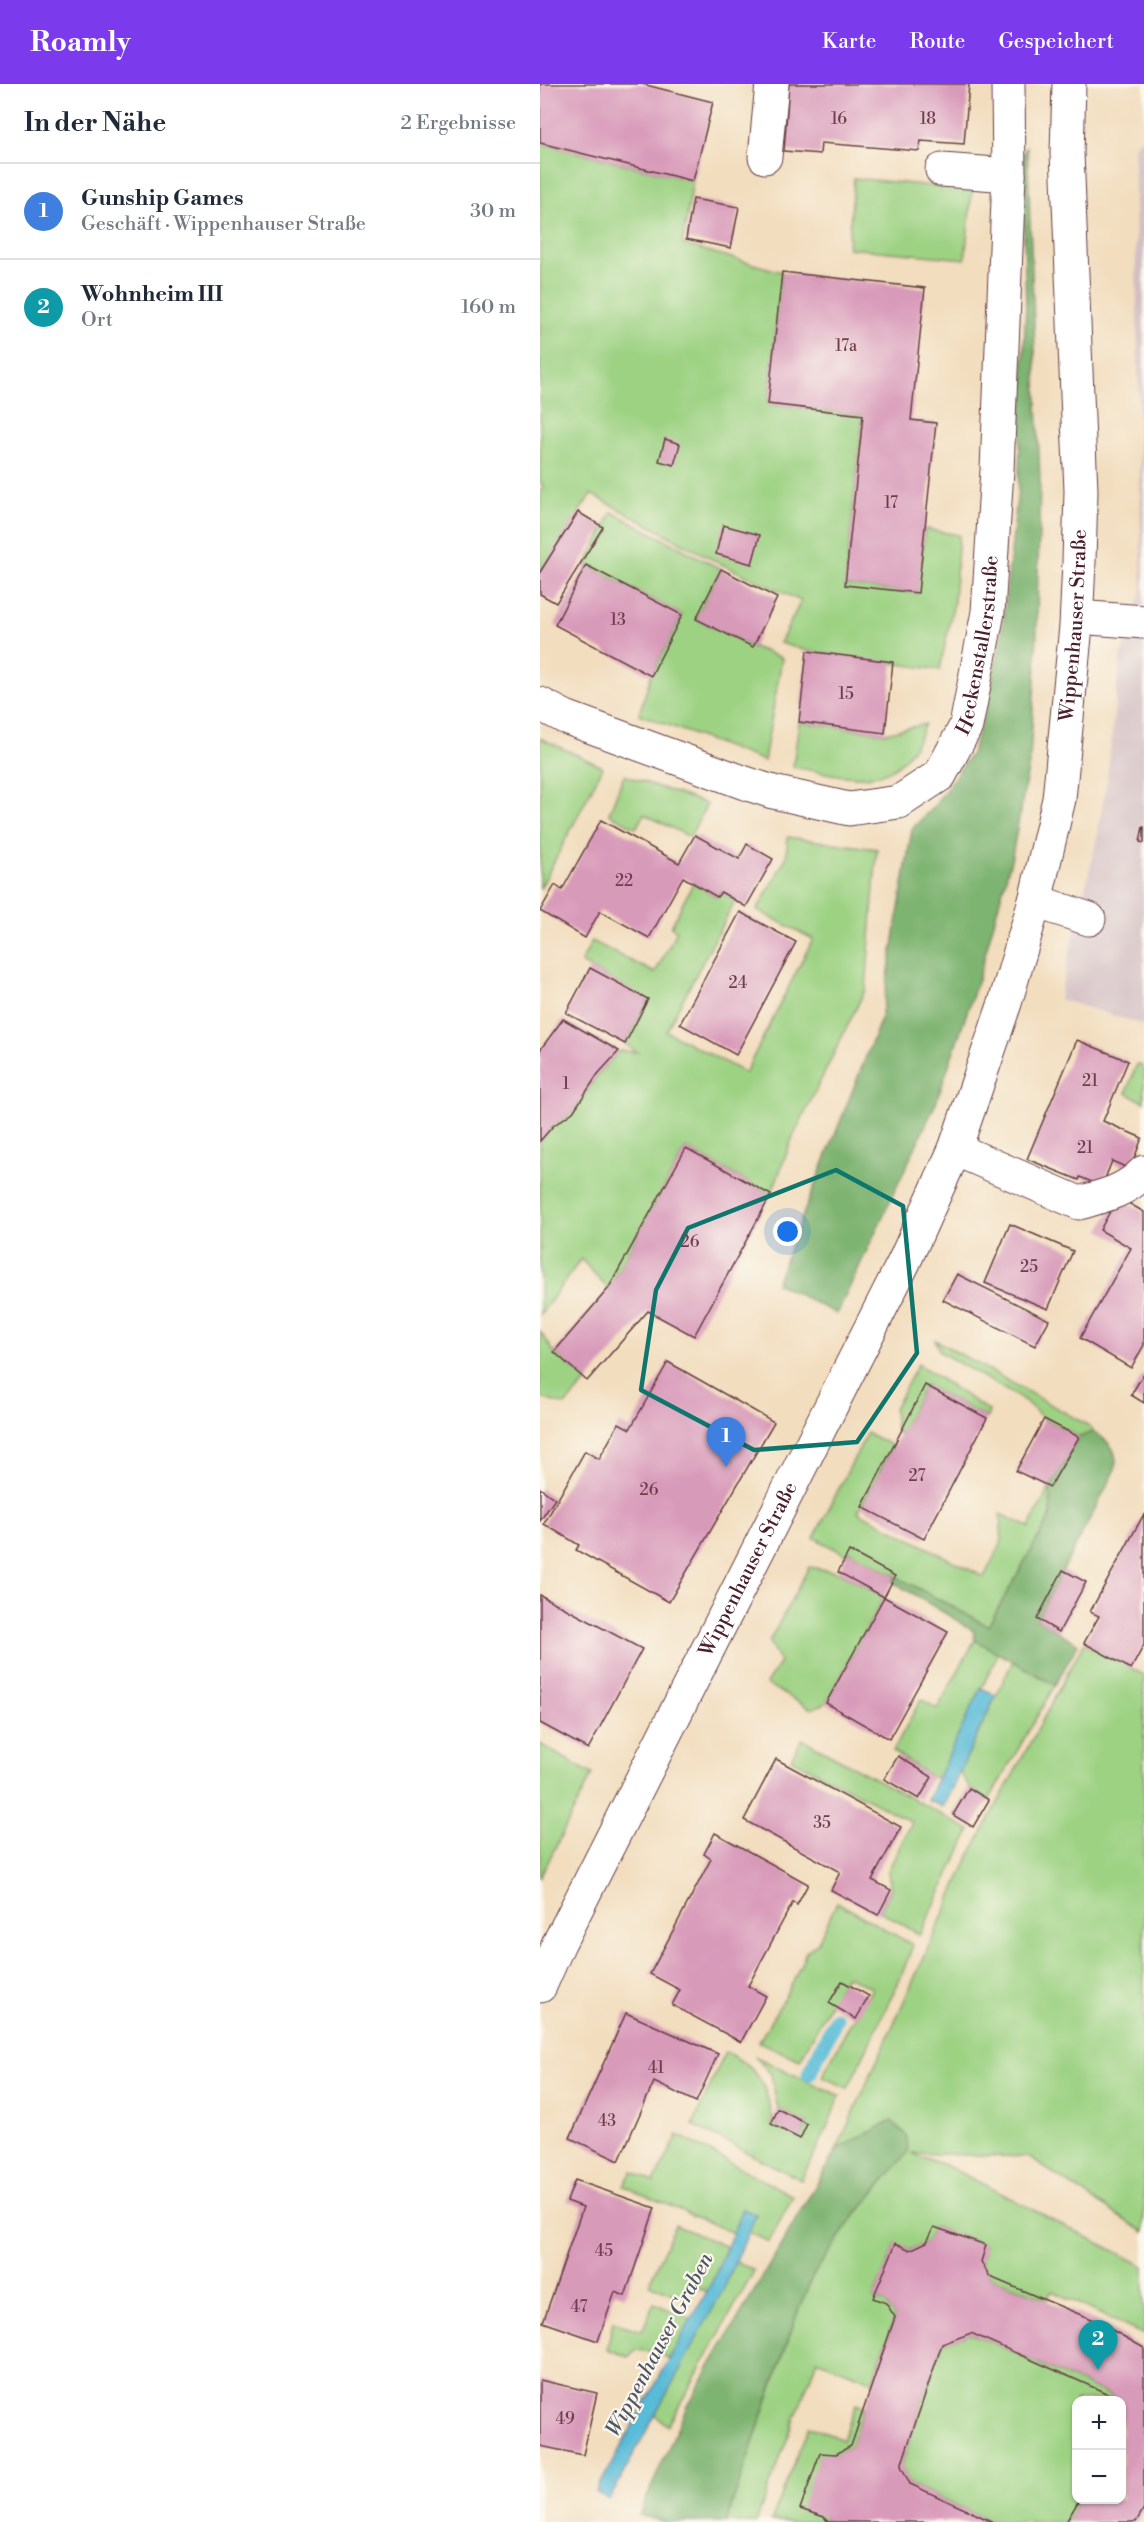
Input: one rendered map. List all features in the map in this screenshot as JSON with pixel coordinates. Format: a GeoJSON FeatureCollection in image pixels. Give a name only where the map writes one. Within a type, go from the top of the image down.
{"type":"FeatureCollection","features":[{"type":"Feature","properties":{"kind":"street"},"geometry":{"type":"LineString","coordinates":[[765,157],[772,84]]}},
{"type":"Feature","properties":{"kind":"street","name":"Heckenstallerstraße"},"geometry":{"type":"LineString","coordinates":[[540,704],[565,717],[745,783],[773,792],[849,809],[899,802],[940,775],[966,726],[988,612],[1009,175],[1008,84]]}},
{"type":"Feature","properties":{"kind":"street","name":"Wippenhauser Straße"},"geometry":{"type":"LineString","coordinates":[[540,1986],[559,1943],[770,1523],[877,1319],[955,1149],[1005,1003],[1035,901],[1059,799],[1077,616],[1081,491],[1066,153],[1070,84]]}},
{"type":"Feature","properties":{"kind":"street"},"geometry":{"type":"LineString","coordinates":[[942,170],[1009,175]]}},
{"type":"Feature","properties":{"kind":"street"},"geometry":{"type":"LineString","coordinates":[[1077,616],[1144,622]]}},
{"type":"Feature","properties":{"kind":"street"},"geometry":{"type":"LineString","coordinates":[[1035,901],[1089,919]]}},
{"type":"Feature","properties":{"kind":"street"},"geometry":{"type":"LineString","coordinates":[[955,1149],[1079,1203],[1118,1192],[1133,1183],[1144,1172]]}},
{"type":"Feature","properties":{"kind":"highlighted area"},"geometry":{"type":"Polygon","coordinates":[[[836,1170],[903,1206],[917,1353],[857,1442],[754,1450],[641,1390],[656,1290],[688,1228],[836,1170]]]}},
{"type":"Feature","properties":{"kind":"shaded area"},"geometry":{"type":"Polygon","coordinates":[[[1144,136],[1144,1025],[1059,999],[1097,838],[1107,780],[1120,658],[1142,589],[1134,146],[1144,136]]]}},
{"type":"Feature","properties":{"kind":"green space"},"geometry":{"type":"Polygon","coordinates":[[[540,143],[693,181],[682,244],[782,272],[768,404],[863,415],[845,585],[917,593],[925,529],[959,535],[954,601],[940,670],[807,651],[780,643],[801,601],[723,565],[591,494],[540,572],[540,492],[544,486],[540,483],[540,143]]]}},
{"type":"Feature","properties":{"kind":"green space"},"geometry":{"type":"Polygon","coordinates":[[[1027,146],[1040,481],[1036,666],[1030,758],[1012,856],[978,980],[936,1103],[837,1314],[776,1283],[881,1019],[912,829],[935,805],[971,754],[986,710],[1001,640],[1018,490],[1026,306],[1022,156],[1027,146]]]}},
{"type":"Feature","properties":{"kind":"green space"},"geometry":{"type":"Polygon","coordinates":[[[854,178],[972,190],[965,259],[848,248],[854,178]]]}},
{"type":"Feature","properties":{"kind":"green space"},"geometry":{"type":"Polygon","coordinates":[[[612,512],[721,569],[696,619],[753,647],[782,658],[764,761],[639,714],[651,676],[682,615],[586,565],[612,512]]]}},
{"type":"Feature","properties":{"kind":"green space"},"geometry":{"type":"Polygon","coordinates":[[[799,722],[885,733],[925,724],[914,747],[901,762],[887,772],[854,777],[793,767],[799,722]]]}},
{"type":"Feature","properties":{"kind":"green space"},"geometry":{"type":"Polygon","coordinates":[[[540,738],[603,767],[540,889],[540,738]]]}},
{"type":"Feature","properties":{"kind":"green space"},"geometry":{"type":"Polygon","coordinates":[[[624,775],[707,804],[690,837],[644,814],[636,828],[609,814],[624,775]]]}},
{"type":"Feature","properties":{"kind":"green space"},"geometry":{"type":"Polygon","coordinates":[[[788,837],[877,849],[866,988],[792,1139],[771,1195],[686,1148],[608,1289],[581,1259],[540,1315],[540,1141],[553,1126],[573,1112],[598,1074],[619,1051],[637,1052],[625,1044],[648,1000],[581,963],[592,941],[655,973],[677,931],[671,927],[693,883],[717,897],[721,892],[735,901],[666,1031],[745,1073],[813,939],[757,910],[786,858],[788,837]]]}},
{"type":"Feature","properties":{"kind":"green space"},"geometry":{"type":"Polygon","coordinates":[[[1137,1064],[1144,1067],[1144,1102],[1126,1093],[1137,1064]]]}},
{"type":"Feature","properties":{"kind":"green space"},"geometry":{"type":"Polygon","coordinates":[[[540,1331],[554,1352],[587,1381],[565,1405],[540,1398],[540,1331]]]}},
{"type":"Feature","properties":{"kind":"green space"},"geometry":{"type":"Polygon","coordinates":[[[935,1340],[1089,1426],[1094,1432],[1079,1437],[1044,1419],[1025,1401],[940,1352],[935,1340]]]}},
{"type":"Feature","properties":{"kind":"green space"},"geometry":{"type":"Polygon","coordinates":[[[918,1364],[989,1411],[987,1418],[925,1385],[900,1434],[896,1431],[894,1409],[918,1364]]]}},
{"type":"Feature","properties":{"kind":"green space"},"geometry":{"type":"Polygon","coordinates":[[[1094,1432],[1113,1449],[1116,1459],[1114,1473],[1037,1619],[1078,1644],[1055,1685],[975,1640],[973,1630],[893,1582],[895,1576],[988,1626],[1051,1515],[1050,1487],[1079,1437],[1094,1432]]]}},
{"type":"Feature","properties":{"kind":"green space"},"geometry":{"type":"Polygon","coordinates":[[[867,1433],[893,1446],[858,1512],[984,1577],[1002,1541],[1000,1514],[1029,1527],[1050,1487],[1051,1515],[988,1626],[849,1551],[847,1555],[814,1538],[867,1433]]]}},
{"type":"Feature","properties":{"kind":"green space"},"geometry":{"type":"Polygon","coordinates":[[[809,1567],[838,1572],[884,1597],[826,1703],[811,1709],[766,1684],[780,1662],[769,1642],[809,1567]]]}},
{"type":"Feature","properties":{"kind":"green space"},"geometry":{"type":"Polygon","coordinates":[[[975,1640],[999,1652],[938,1778],[932,1777],[893,1751],[921,1699],[937,1709],[975,1640]]]}},
{"type":"Feature","properties":{"kind":"green space"},"geometry":{"type":"Polygon","coordinates":[[[1084,1643],[1144,1675],[1144,2232],[1028,2157],[911,2153],[945,2165],[1144,2266],[1144,2335],[1052,2291],[1047,2299],[990,2277],[981,2262],[985,2245],[934,2227],[927,2242],[910,2250],[896,2244],[873,2298],[886,2303],[895,2317],[872,2381],[817,2360],[756,2522],[726,2522],[798,2311],[813,2275],[849,2223],[889,2175],[892,2121],[837,2149],[972,1851],[1084,1643]]]}},
{"type":"Feature","properties":{"kind":"green space"},"geometry":{"type":"Polygon","coordinates":[[[1013,1661],[1055,1685],[989,1800],[969,1788],[960,1771],[1013,1661]]]}},
{"type":"Feature","properties":{"kind":"green space"},"geometry":{"type":"Polygon","coordinates":[[[802,1739],[970,1830],[920,1935],[880,1911],[891,1890],[888,1871],[912,1822],[791,1759],[802,1739]]]}},
{"type":"Feature","properties":{"kind":"green space"},"geometry":{"type":"Polygon","coordinates":[[[540,1744],[592,1774],[540,1878],[540,1744]]]}},
{"type":"Feature","properties":{"kind":"green space"},"geometry":{"type":"Polygon","coordinates":[[[837,1902],[913,1945],[901,1977],[848,2088],[822,2077],[872,1988],[847,1976],[842,1981],[800,2060],[759,2042],[793,1982],[806,1952],[818,1942],[837,1902]]]}},
{"type":"Feature","properties":{"kind":"green space"},"geometry":{"type":"Polygon","coordinates":[[[725,2052],[754,2071],[759,2078],[770,2106],[773,2119],[771,2124],[800,2138],[807,2124],[778,2109],[771,2074],[754,2056],[840,2096],[801,2180],[693,2125],[725,2052]]]}},
{"type":"Feature","properties":{"kind":"green space"},"geometry":{"type":"Polygon","coordinates":[[[892,2121],[907,2136],[908,2152],[849,2223],[813,2275],[798,2311],[726,2522],[665,2522],[639,2515],[687,2406],[837,2149],[892,2121]]]}},
{"type":"Feature","properties":{"kind":"green space"},"geometry":{"type":"Polygon","coordinates":[[[678,2135],[793,2196],[769,2242],[748,2232],[756,2215],[742,2209],[733,2233],[624,2186],[632,2171],[654,2182],[678,2135]]]}},
{"type":"Feature","properties":{"kind":"green space"},"geometry":{"type":"Polygon","coordinates":[[[675,2225],[727,2247],[709,2289],[705,2291],[691,2283],[683,2298],[649,2284],[675,2225]]]}},
{"type":"Feature","properties":{"kind":"green space"},"geometry":{"type":"Polygon","coordinates":[[[736,2261],[754,2271],[668,2426],[655,2415],[736,2261]]]}},
{"type":"Feature","properties":{"kind":"green space"},"geometry":{"type":"Polygon","coordinates":[[[654,2303],[692,2320],[669,2359],[657,2352],[635,2350],[629,2357],[607,2349],[613,2322],[642,2331],[654,2303]]]}},
{"type":"Feature","properties":{"kind":"green space"},"geometry":{"type":"Polygon","coordinates":[[[971,2333],[1111,2396],[1072,2396],[1072,2504],[1077,2504],[1066,2522],[993,2522],[910,2484],[901,2466],[942,2344],[971,2333]]]}},
{"type":"Feature","properties":{"kind":"green space"},"geometry":{"type":"Polygon","coordinates":[[[856,2404],[864,2407],[851,2446],[836,2454],[824,2517],[828,2522],[771,2522],[809,2426],[843,2440],[856,2404]]]}},
{"type":"Feature","properties":{"kind":"water"},"geometry":{"type":"Polygon","coordinates":[[[981,1688],[996,1695],[943,1807],[927,1800],[981,1688]]]}},
{"type":"Feature","properties":{"kind":"water"},"geometry":{"type":"Polygon","coordinates":[[[743,2209],[756,2215],[724,2288],[609,2500],[596,2492],[712,2282],[743,2209]]]}},
{"type":"Feature","properties":{"kind":"building"},"geometry":{"type":"Polygon","coordinates":[[[540,84],[642,84],[713,102],[693,181],[540,143],[540,84]]]}},
{"type":"Feature","properties":{"kind":"building"},"geometry":{"type":"Polygon","coordinates":[[[789,84],[969,84],[964,144],[921,141],[919,151],[821,143],[820,154],[784,151],[789,84]]]}},
{"type":"Feature","properties":{"kind":"building"},"geometry":{"type":"Polygon","coordinates":[[[693,199],[739,207],[731,248],[686,239],[693,199]]]}},
{"type":"Feature","properties":{"kind":"building"},"geometry":{"type":"Polygon","coordinates":[[[782,272],[925,288],[911,420],[936,423],[918,593],[845,585],[863,415],[768,404],[782,272]]]}},
{"type":"Feature","properties":{"kind":"building"},"geometry":{"type":"Polygon","coordinates":[[[665,439],[680,444],[674,465],[659,461],[665,439]]]}},
{"type":"Feature","properties":{"kind":"building"},"geometry":{"type":"Polygon","coordinates":[[[578,512],[603,527],[556,603],[540,594],[540,572],[578,512]]]}},
{"type":"Feature","properties":{"kind":"building"},"geometry":{"type":"Polygon","coordinates":[[[723,525],[760,535],[752,564],[716,554],[723,525]]]}},
{"type":"Feature","properties":{"kind":"building"},"geometry":{"type":"Polygon","coordinates":[[[586,565],[682,615],[651,676],[555,625],[586,565]]]}},
{"type":"Feature","properties":{"kind":"building"},"geometry":{"type":"Polygon","coordinates":[[[721,569],[777,598],[753,647],[696,619],[721,569]]]}},
{"type":"Feature","properties":{"kind":"building"},"geometry":{"type":"Polygon","coordinates":[[[807,651],[893,662],[885,733],[799,722],[807,651]]]}},
{"type":"Feature","properties":{"kind":"building"},"geometry":{"type":"Polygon","coordinates":[[[601,820],[679,863],[695,835],[739,859],[747,844],[773,859],[746,907],[721,892],[717,897],[683,877],[649,938],[600,911],[585,938],[540,911],[555,885],[562,890],[601,820]]]}},
{"type":"Feature","properties":{"kind":"building"},"geometry":{"type":"Polygon","coordinates":[[[1144,827],[1144,843],[1140,842],[1144,827]]]}},
{"type":"Feature","properties":{"kind":"building"},"geometry":{"type":"Polygon","coordinates":[[[740,912],[796,942],[736,1055],[680,1024],[740,912]]]}},
{"type":"Feature","properties":{"kind":"building"},"geometry":{"type":"Polygon","coordinates":[[[590,968],[648,999],[625,1044],[566,1013],[590,968]]]}},
{"type":"Feature","properties":{"kind":"building"},"geometry":{"type":"Polygon","coordinates":[[[563,1019],[619,1051],[598,1074],[573,1112],[553,1126],[540,1141],[540,1050],[563,1019]]]}},
{"type":"Feature","properties":{"kind":"building"},"geometry":{"type":"Polygon","coordinates":[[[1077,1040],[1128,1061],[1103,1121],[1142,1138],[1130,1169],[1112,1161],[1102,1186],[1080,1177],[1079,1180],[1027,1159],[1077,1040]]]}},
{"type":"Feature","properties":{"kind":"building"},"geometry":{"type":"Polygon","coordinates":[[[686,1148],[771,1195],[694,1336],[648,1311],[587,1381],[554,1352],[608,1289],[686,1148]]]}},
{"type":"Feature","properties":{"kind":"building"},"geometry":{"type":"Polygon","coordinates":[[[1118,1197],[1144,1212],[1144,1345],[1131,1368],[1080,1338],[1131,1248],[1100,1230],[1118,1197]]]}},
{"type":"Feature","properties":{"kind":"building"},"geometry":{"type":"Polygon","coordinates":[[[1010,1224],[1073,1251],[1048,1309],[985,1283],[1010,1224]]]}},
{"type":"Feature","properties":{"kind":"building"},"geometry":{"type":"Polygon","coordinates":[[[957,1274],[1049,1320],[1035,1346],[943,1300],[957,1274]]]}},
{"type":"Feature","properties":{"kind":"building"},"geometry":{"type":"Polygon","coordinates":[[[668,1362],[774,1422],[669,1602],[576,1550],[579,1545],[544,1524],[585,1451],[599,1459],[619,1423],[630,1429],[668,1362]]]}},
{"type":"Feature","properties":{"kind":"building"},"geometry":{"type":"Polygon","coordinates":[[[1144,1373],[1144,1403],[1131,1395],[1144,1373]]]}},
{"type":"Feature","properties":{"kind":"building"},"geometry":{"type":"Polygon","coordinates":[[[925,1385],[987,1418],[924,1539],[862,1507],[925,1385]]]}},
{"type":"Feature","properties":{"kind":"building"},"geometry":{"type":"Polygon","coordinates":[[[1044,1419],[1079,1437],[1050,1487],[1016,1471],[1044,1419]]]}},
{"type":"Feature","properties":{"kind":"building"},"geometry":{"type":"Polygon","coordinates":[[[540,1488],[555,1499],[540,1521],[540,1488]]]}},
{"type":"Feature","properties":{"kind":"building"},"geometry":{"type":"Polygon","coordinates":[[[1144,1514],[1144,1645],[1131,1669],[1084,1643],[1099,1616],[1090,1612],[1144,1514]]]}},
{"type":"Feature","properties":{"kind":"building"},"geometry":{"type":"Polygon","coordinates":[[[849,1551],[895,1576],[884,1597],[838,1572],[849,1551]]]}},
{"type":"Feature","properties":{"kind":"building"},"geometry":{"type":"Polygon","coordinates":[[[1063,1570],[1086,1582],[1059,1632],[1037,1619],[1063,1570]]]}},
{"type":"Feature","properties":{"kind":"building"},"geometry":{"type":"Polygon","coordinates":[[[540,1595],[642,1649],[588,1749],[540,1723],[540,1595]]]}},
{"type":"Feature","properties":{"kind":"building"},"geometry":{"type":"Polygon","coordinates":[[[884,1597],[948,1632],[889,1739],[826,1703],[884,1597]]]}},
{"type":"Feature","properties":{"kind":"building"},"geometry":{"type":"Polygon","coordinates":[[[898,1756],[932,1777],[919,1799],[884,1779],[898,1756]]]}},
{"type":"Feature","properties":{"kind":"building"},"geometry":{"type":"Polygon","coordinates":[[[776,1759],[901,1827],[872,1880],[891,1890],[878,1915],[831,1890],[840,1872],[744,1820],[776,1759]]]}},
{"type":"Feature","properties":{"kind":"building"},"geometry":{"type":"Polygon","coordinates":[[[969,1788],[989,1800],[973,1827],[953,1815],[969,1788]]]}},
{"type":"Feature","properties":{"kind":"building"},"geometry":{"type":"Polygon","coordinates":[[[715,1833],[808,1884],[797,1905],[793,1902],[748,1986],[766,1996],[741,2042],[672,2005],[680,1990],[650,1974],[711,1859],[704,1854],[715,1833]]]}},
{"type":"Feature","properties":{"kind":"building"},"geometry":{"type":"Polygon","coordinates":[[[842,1981],[869,1996],[856,2019],[829,2003],[842,1981]]]}},
{"type":"Feature","properties":{"kind":"building"},"geometry":{"type":"Polygon","coordinates":[[[626,2013],[718,2054],[696,2102],[654,2082],[619,2161],[570,2138],[626,2013]]]}},
{"type":"Feature","properties":{"kind":"building"},"geometry":{"type":"Polygon","coordinates":[[[778,2109],[807,2124],[800,2139],[771,2124],[778,2109]]]}},
{"type":"Feature","properties":{"kind":"building"},"geometry":{"type":"Polygon","coordinates":[[[575,2180],[655,2208],[625,2296],[615,2292],[598,2341],[543,2322],[583,2207],[567,2201],[575,2180]]]}},
{"type":"Feature","properties":{"kind":"building"},"geometry":{"type":"Polygon","coordinates":[[[934,2227],[986,2245],[981,2262],[990,2277],[1098,2322],[1144,2348],[1144,2508],[1136,2522],[1066,2522],[1077,2504],[1126,2504],[1126,2396],[1113,2396],[971,2333],[942,2344],[901,2466],[910,2484],[993,2522],[828,2522],[824,2517],[800,2509],[820,2453],[836,2454],[851,2446],[895,2317],[886,2303],[873,2298],[896,2243],[910,2250],[927,2242],[934,2227]]]}},
{"type":"Feature","properties":{"kind":"building"},"geometry":{"type":"Polygon","coordinates":[[[540,2380],[597,2393],[583,2455],[540,2446],[540,2380]]]}},
{"type":"Feature","properties":{"kind":"waterway","name":"Wippenhauser Graben"},"geometry":{"type":"LineString","coordinates":[[809,2074],[836,2019]]}},
{"type":"Feature","properties":{"kind":"place","name":"Gunship Games"},"geometry":{"type":"Point","coordinates":[726,1467]}},
{"type":"Feature","properties":{"kind":"place","name":"Wohnheim III"},"geometry":{"type":"Point","coordinates":[1098,2370]}}]}
